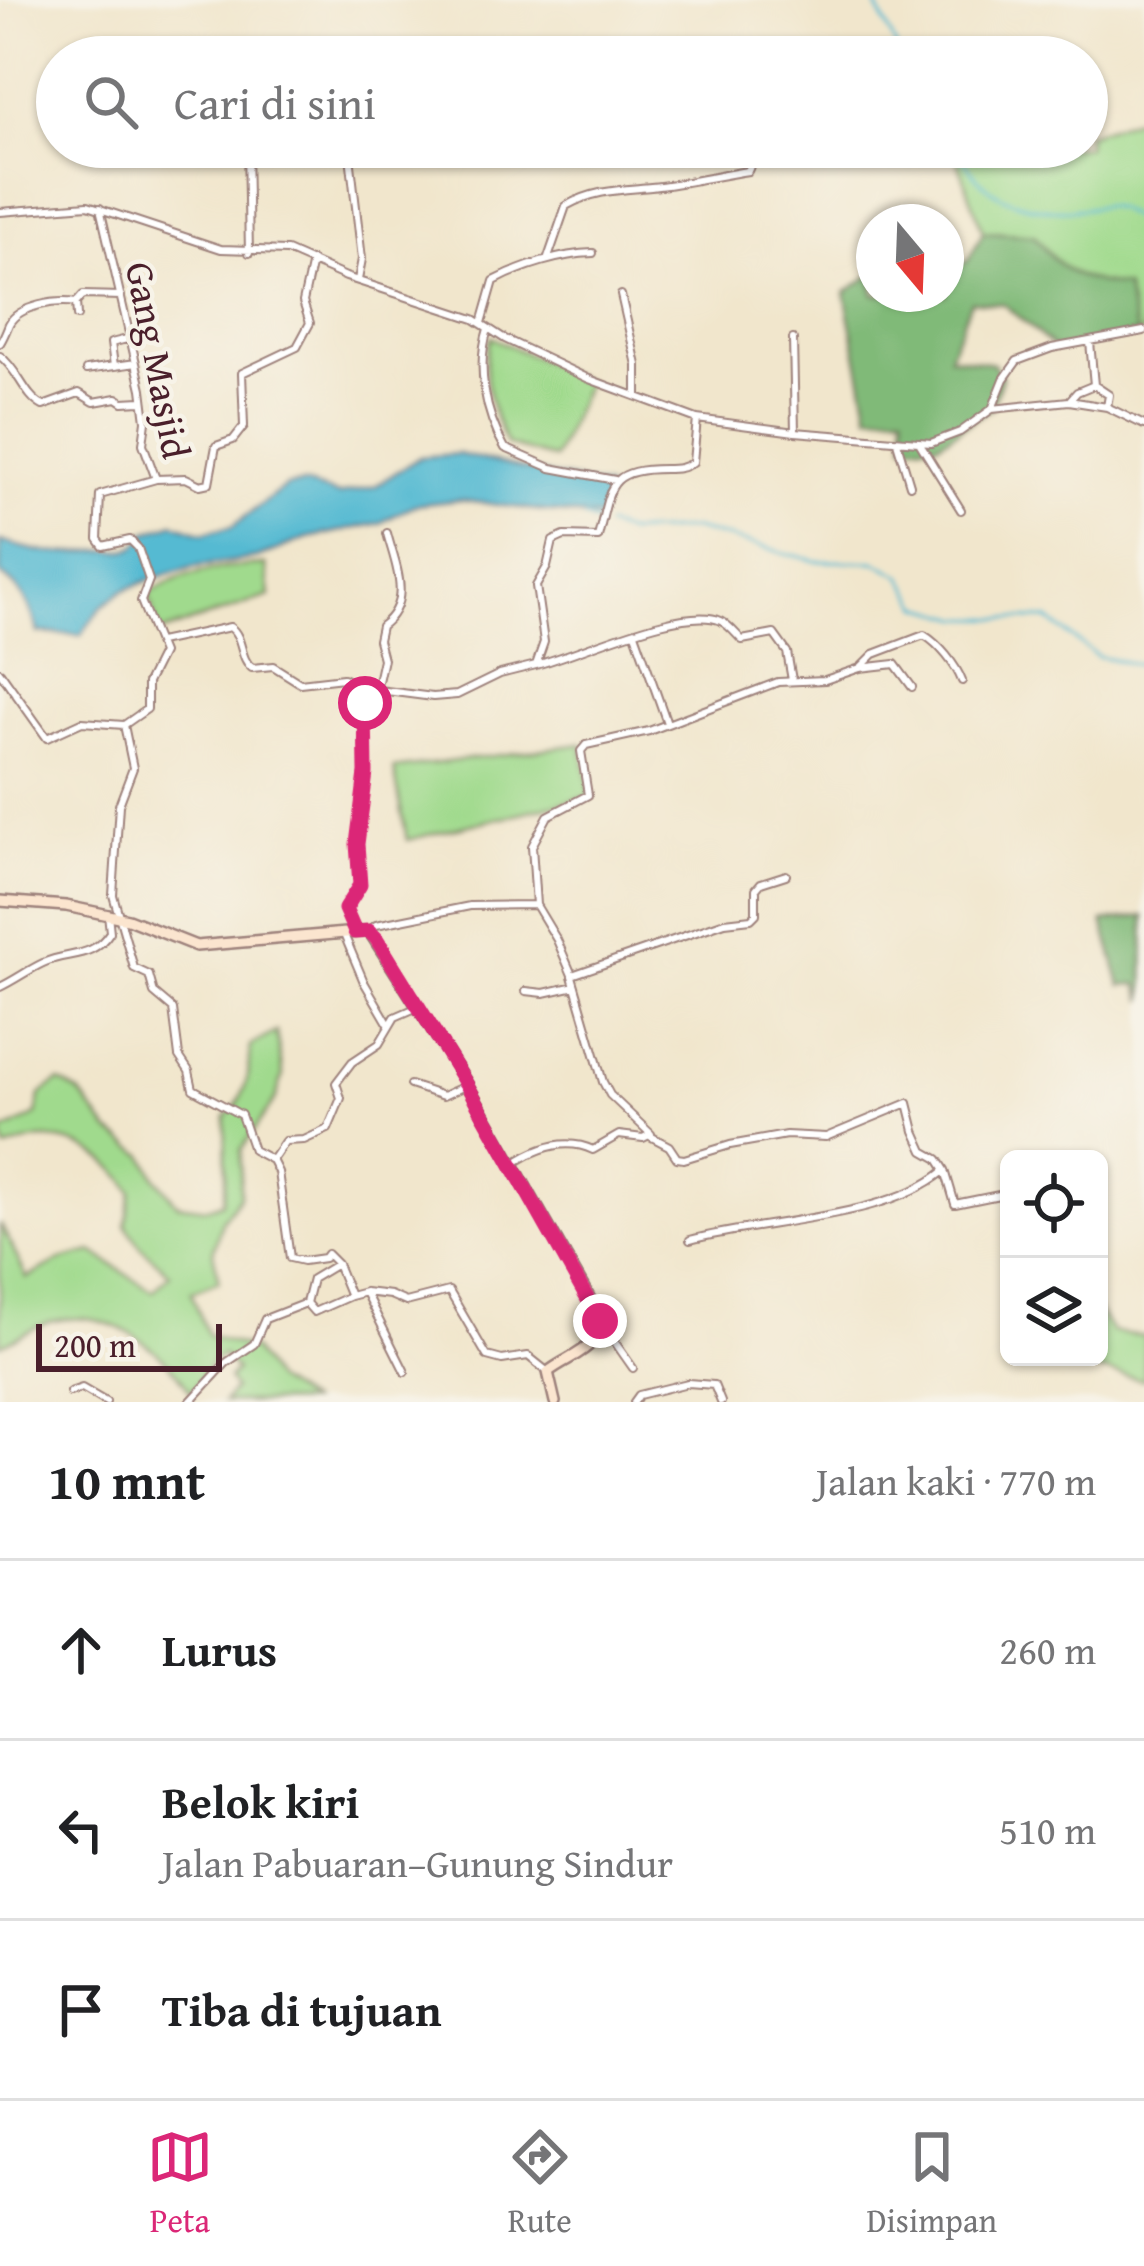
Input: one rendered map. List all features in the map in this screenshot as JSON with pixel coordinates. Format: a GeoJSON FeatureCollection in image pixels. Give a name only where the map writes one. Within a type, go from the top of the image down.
{"type":"FeatureCollection","features":[{"type":"Feature","properties":{"kind":"street"},"geometry":{"type":"LineString","coordinates":[[247,168],[249,253]]}},
{"type":"Feature","properties":{"kind":"street"},"geometry":{"type":"LineString","coordinates":[[351,168],[362,259],[358,280]]}},
{"type":"Feature","properties":{"kind":"street"},"geometry":{"type":"LineString","coordinates":[[548,257],[566,206],[576,200],[749,168]]}},
{"type":"Feature","properties":{"kind":"street"},"geometry":{"type":"LineString","coordinates":[[0,212],[59,204],[100,208],[221,249],[287,250],[485,326],[589,379],[697,419],[920,444],[953,435],[992,409],[1070,401],[1107,407],[1144,424]]}},
{"type":"Feature","properties":{"kind":"street","name":"Gang Masjid"},"geometry":{"type":"LineString","coordinates":[[100,208],[142,389],[143,444],[156,479],[100,495],[98,539],[103,545],[130,540],[138,548],[149,580],[141,602],[162,652],[147,683],[147,709],[124,725]]}},
{"type":"Feature","properties":{"kind":"street"},"geometry":{"type":"LineString","coordinates":[[593,253],[548,257],[494,281],[483,350],[485,395],[505,448],[551,468],[615,480],[636,469],[680,469],[693,462],[697,419]]}},
{"type":"Feature","properties":{"kind":"street"},"geometry":{"type":"LineString","coordinates":[[156,479],[209,483],[216,446],[233,440],[244,426],[242,373],[297,347],[310,323],[303,302],[311,261]]}},
{"type":"Feature","properties":{"kind":"street"},"geometry":{"type":"LineString","coordinates":[[621,295],[637,365],[637,396]]}},
{"type":"Feature","properties":{"kind":"street"},"geometry":{"type":"LineString","coordinates":[[77,316],[76,303],[83,296],[121,296]]}},
{"type":"Feature","properties":{"kind":"street"},"geometry":{"type":"LineString","coordinates":[[0,343],[20,313],[57,300],[76,303]]}},
{"type":"Feature","properties":{"kind":"street"},"geometry":{"type":"LineString","coordinates":[[992,409],[1017,362],[1052,348],[1144,331]]}},
{"type":"Feature","properties":{"kind":"street"},"geometry":{"type":"LineString","coordinates":[[114,366],[111,343],[130,338]]}},
{"type":"Feature","properties":{"kind":"street"},"geometry":{"type":"LineString","coordinates":[[793,338],[795,432]]}},
{"type":"Feature","properties":{"kind":"street"},"geometry":{"type":"LineString","coordinates":[[1090,342],[1094,385]]}},
{"type":"Feature","properties":{"kind":"street"},"geometry":{"type":"LineString","coordinates":[[0,356],[43,406],[79,393],[94,402],[141,401]]}},
{"type":"Feature","properties":{"kind":"street"},"geometry":{"type":"LineString","coordinates":[[86,370],[136,363]]}},
{"type":"Feature","properties":{"kind":"street"},"geometry":{"type":"LineString","coordinates":[[1070,401],[1094,385]]}},
{"type":"Feature","properties":{"kind":"street"},"geometry":{"type":"LineString","coordinates":[[1094,385],[1109,395],[1107,407]]}},
{"type":"Feature","properties":{"kind":"street"},"geometry":{"type":"LineString","coordinates":[[896,440],[910,485]]}},
{"type":"Feature","properties":{"kind":"street"},"geometry":{"type":"LineString","coordinates":[[920,444],[961,510]]}},
{"type":"Feature","properties":{"kind":"street"},"geometry":{"type":"LineString","coordinates":[[536,665],[544,641],[536,586],[553,541],[564,536],[598,537],[615,480]]}},
{"type":"Feature","properties":{"kind":"street"},"geometry":{"type":"LineString","coordinates":[[377,687],[383,659],[380,626],[392,617],[401,586],[387,533]]}},
{"type":"Feature","properties":{"kind":"street"},"geometry":{"type":"LineString","coordinates":[[159,642],[230,627],[252,668],[273,665],[300,683],[331,677],[363,688],[433,697],[457,695],[500,674],[674,618],[698,616],[725,622],[742,640],[774,634],[788,652],[792,680]]}},
{"type":"Feature","properties":{"kind":"street"},"geometry":{"type":"LineString","coordinates":[[635,633],[668,723]]}},
{"type":"Feature","properties":{"kind":"street"},"geometry":{"type":"LineString","coordinates":[[860,668],[874,654],[924,635],[935,641],[962,681]]}},
{"type":"Feature","properties":{"kind":"street"},"geometry":{"type":"LineString","coordinates":[[650,1136],[650,1130],[610,1095],[603,1082],[572,975],[536,905],[532,842],[556,808],[588,795],[583,748],[719,706],[749,690],[792,680],[826,680],[860,668],[895,664],[912,687]]}},
{"type":"Feature","properties":{"kind":"street"},"geometry":{"type":"LineString","coordinates":[[0,672],[47,738],[82,722],[124,725],[133,768],[119,806],[110,932],[100,945],[75,958],[45,962],[0,987]]}},
{"type":"Feature","properties":{"kind":"street"},"geometry":{"type":"LineString","coordinates":[[363,688],[366,773],[357,844],[360,885],[345,909],[364,982],[388,1023]]}},
{"type":"Feature","properties":{"kind":"street"},"geometry":{"type":"LineString","coordinates":[[572,975],[724,922],[751,919],[757,914],[756,889],[786,875]]}},
{"type":"Feature","properties":{"kind":"street"},"geometry":{"type":"LineString","coordinates":[[0,901],[112,915],[204,947],[369,931],[376,925],[470,906],[536,905]]}},
{"type":"Feature","properties":{"kind":"street"},"geometry":{"type":"LineString","coordinates":[[112,915],[134,968],[149,975],[154,993],[173,1009],[179,1056],[193,1089],[242,1115],[253,1150],[272,1160],[278,1172],[290,1258],[303,1261],[327,1254],[337,1264],[350,1296]]}},
{"type":"Feature","properties":{"kind":"street"},"geometry":{"type":"LineString","coordinates":[[369,931],[467,1085],[600,1321],[633,1368]]}},
{"type":"Feature","properties":{"kind":"street"},"geometry":{"type":"LineString","coordinates":[[526,992],[575,986]]}},
{"type":"Feature","properties":{"kind":"street"},"geometry":{"type":"LineString","coordinates":[[272,1160],[285,1141],[304,1140],[328,1129],[341,1098],[336,1083],[379,1043],[388,1023],[418,1007]]}},
{"type":"Feature","properties":{"kind":"street"},"geometry":{"type":"LineString","coordinates":[[410,1085],[443,1096],[467,1085]]}},
{"type":"Feature","properties":{"kind":"street"},"geometry":{"type":"LineString","coordinates":[[513,1164],[558,1145],[577,1142],[593,1150],[619,1135],[650,1136],[684,1159],[785,1135],[826,1137],[908,1103],[924,1151],[938,1159],[955,1204],[1000,1195]]}},
{"type":"Feature","properties":{"kind":"street"},"geometry":{"type":"LineString","coordinates":[[690,1240],[734,1228],[818,1219],[912,1190],[945,1171]]}},
{"type":"Feature","properties":{"kind":"street"},"geometry":{"type":"LineString","coordinates":[[306,1303],[312,1279],[337,1264]]}},
{"type":"Feature","properties":{"kind":"street"},"geometry":{"type":"LineString","coordinates":[[306,1303],[314,1312],[365,1292],[406,1302],[449,1291],[487,1356],[502,1360],[528,1355],[548,1372],[555,1402]]}},
{"type":"Feature","properties":{"kind":"street"},"geometry":{"type":"LineString","coordinates":[[365,1292],[405,1372]]}},
{"type":"Feature","properties":{"kind":"street"},"geometry":{"type":"LineString","coordinates":[[190,1402],[226,1363],[254,1344],[265,1319],[306,1303]]}},
{"type":"Feature","properties":{"kind":"street"},"geometry":{"type":"LineString","coordinates":[[548,1372],[589,1347],[600,1321]]}},
{"type":"Feature","properties":{"kind":"street"},"geometry":{"type":"LineString","coordinates":[[634,1402],[639,1395],[708,1383],[718,1390],[722,1402]]}},
{"type":"Feature","properties":{"kind":"street"},"geometry":{"type":"LineString","coordinates":[[70,1392],[82,1388],[106,1402]]}},
{"type":"Feature","properties":{"kind":"green space"},"geometry":{"type":"Polygon","coordinates":[[[1144,116],[1144,332],[1137,334],[1125,287],[1072,273],[1034,235],[983,232],[960,168],[1108,168],[1108,127],[1144,116]]]}},
{"type":"Feature","properties":{"kind":"green space"},"geometry":{"type":"Polygon","coordinates":[[[983,232],[1034,235],[1072,273],[1125,287],[1137,334],[1056,349],[1003,304],[971,301],[949,356],[993,363],[1002,377],[991,408],[938,443],[905,444],[904,413],[869,414],[845,293],[856,285],[856,312],[964,312],[964,263],[983,232]]]}},
{"type":"Feature","properties":{"kind":"green space"},"geometry":{"type":"Polygon","coordinates":[[[491,337],[587,382],[554,459],[507,445],[488,392],[491,337]]]}},
{"type":"Feature","properties":{"kind":"green space"},"geometry":{"type":"Polygon","coordinates":[[[266,565],[270,596],[160,633],[148,594],[190,575],[266,565]]]}},
{"type":"Feature","properties":{"kind":"green space"},"geometry":{"type":"Polygon","coordinates":[[[582,744],[591,796],[407,840],[394,769],[582,744]]]}},
{"type":"Feature","properties":{"kind":"green space"},"geometry":{"type":"Polygon","coordinates":[[[1144,916],[1144,1001],[1138,984],[1121,985],[1103,922],[1144,916]]]}},
{"type":"Feature","properties":{"kind":"green space"},"geometry":{"type":"Polygon","coordinates":[[[276,1032],[283,1075],[276,1098],[241,1150],[240,1196],[222,1220],[213,1252],[219,1281],[191,1292],[208,1336],[252,1349],[273,1380],[308,1402],[223,1402],[234,1389],[228,1379],[236,1370],[223,1355],[212,1362],[191,1392],[149,1346],[95,1320],[53,1321],[0,1345],[0,1223],[27,1278],[61,1260],[92,1252],[153,1291],[170,1274],[126,1225],[132,1191],[116,1170],[83,1147],[57,1140],[35,1140],[6,1149],[1,1133],[37,1115],[40,1095],[59,1081],[80,1093],[110,1132],[144,1155],[177,1204],[206,1208],[222,1202],[224,1195],[226,1116],[243,1094],[250,1046],[276,1032]]]}},
{"type":"Feature","properties":{"kind":"green space"},"geometry":{"type":"Polygon","coordinates":[[[1108,1326],[1112,1332],[1144,1336],[1144,1380],[1093,1369],[1108,1366],[1108,1326]]]}},
{"type":"Feature","properties":{"kind":"water"},"geometry":{"type":"Polygon","coordinates":[[[458,454],[607,488],[599,518],[459,500],[414,505],[380,523],[307,538],[257,558],[193,567],[149,580],[122,591],[101,607],[81,635],[38,633],[25,599],[0,574],[0,541],[59,553],[125,550],[136,546],[146,533],[174,523],[204,533],[232,527],[286,486],[304,484],[339,495],[375,486],[420,457],[458,454]]]}},
{"type":"Feature","properties":{"kind":"waterway"},"geometry":{"type":"LineString","coordinates":[[874,0],[891,36]]}},
{"type":"Feature","properties":{"kind":"waterway"},"geometry":{"type":"LineString","coordinates":[[970,168],[979,180],[1009,200],[1044,209],[1107,206],[1144,226]]}},
{"type":"Feature","properties":{"kind":"waterway"},"geometry":{"type":"LineString","coordinates":[[584,518],[597,523]]}},
{"type":"Feature","properties":{"kind":"waterway"},"geometry":{"type":"LineString","coordinates":[[606,526],[628,533],[694,529],[816,561],[876,562],[902,576],[921,606],[962,618],[1047,619],[1097,656],[1144,666]]}},
{"type":"Feature","properties":{"kind":"route"},"geometry":{"type":"LineString","coordinates":[[365,703],[366,773],[357,844],[360,885],[345,909],[355,932],[369,931],[376,938],[464,1079],[600,1321]]}}]}
